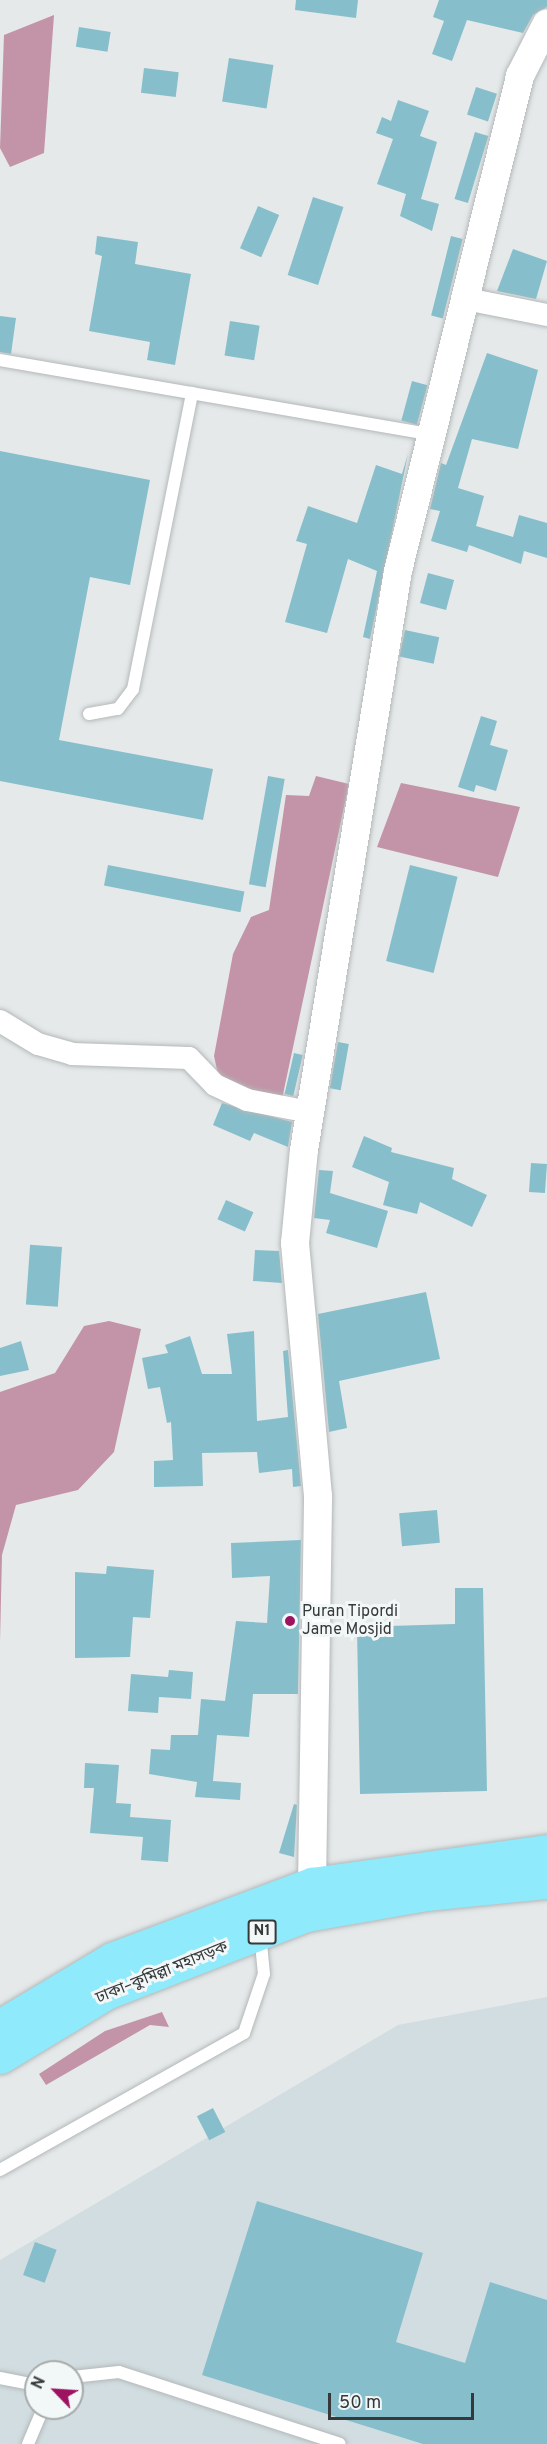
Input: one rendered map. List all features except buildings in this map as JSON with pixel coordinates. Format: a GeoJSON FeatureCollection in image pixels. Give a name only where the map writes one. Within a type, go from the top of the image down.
{"type":"FeatureCollection","features":[{"type":"Feature","properties":{"kind":"highway","name":"ঢাকা–কুমিল্লা মহাসড়ক"},"geometry":{"type":"LineString","coordinates":[[0,2026],[112,1959],[305,1896],[547,1851]]}},
{"type":"Feature","properties":{"kind":"highway","name":"ঢাকা–কুমিল্লা মহাসড়ক"},"geometry":{"type":"LineString","coordinates":[[0,2057],[106,1993],[260,1933],[305,1896],[426,1894],[547,1882]]}},
{"type":"Feature","properties":{"kind":"street"},"geometry":{"type":"LineString","coordinates":[[305,1896],[318,1496],[295,1243],[310,1112],[398,572],[434,436],[520,76],[547,23]]}},
{"type":"Feature","properties":{"kind":"street"},"geometry":{"type":"LineString","coordinates":[[466,299],[547,315]]}},
{"type":"Feature","properties":{"kind":"street"},"geometry":{"type":"LineString","coordinates":[[0,1021],[38,1044],[72,1054],[189,1058],[215,1085],[247,1100],[310,1112]]}},
{"type":"Feature","properties":{"kind":"lane"},"geometry":{"type":"LineString","coordinates":[[0,360],[434,436]]}},
{"type":"Feature","properties":{"kind":"lane"},"geometry":{"type":"LineString","coordinates":[[89,714],[118,709],[133,689],[192,393]]}},
{"type":"Feature","properties":{"kind":"lane"},"geometry":{"type":"LineString","coordinates":[[0,2170],[244,2033],[264,1974],[260,1933]]}},
{"type":"Feature","properties":{"kind":"lane"},"geometry":{"type":"LineString","coordinates":[[84,2376],[119,2373],[340,2444]]}},
{"type":"Feature","properties":{"kind":"lane"},"geometry":{"type":"LineString","coordinates":[[0,2378],[24,2383]]}},
{"type":"Feature","properties":{"kind":"lane"},"geometry":{"type":"LineString","coordinates":[[28,2444],[38,2420]]}},
{"type":"Feature","properties":{"kind":"shaded area"},"geometry":{"type":"Polygon","coordinates":[[[54,15],[44,153],[10,167],[0,148],[4,35],[54,15]]]}},
{"type":"Feature","properties":{"kind":"shaded area"},"geometry":{"type":"Polygon","coordinates":[[[316,776],[349,784],[282,1099],[219,1079],[214,1056],[233,954],[251,917],[269,910],[286,795],[309,796],[316,776]]]}},
{"type":"Feature","properties":{"kind":"shaded area"},"geometry":{"type":"Polygon","coordinates":[[[401,783],[520,807],[498,877],[377,847],[401,783]]]}},
{"type":"Feature","properties":{"kind":"shaded area"},"geometry":{"type":"Polygon","coordinates":[[[109,1321],[141,1329],[114,1452],[78,1490],[16,1505],[2,1555],[0,1642],[0,1392],[55,1373],[84,1326],[109,1321]]]}},
{"type":"Feature","properties":{"kind":"shaded area"},"geometry":{"type":"Polygon","coordinates":[[[547,1997],[547,2444],[0,2444],[0,2260],[398,2025],[547,1997]]]}},
{"type":"Feature","properties":{"kind":"shaded area"},"geometry":{"type":"Polygon","coordinates":[[[162,2012],[169,2027],[150,2025],[46,2085],[39,2074],[105,2031],[162,2012]]]}},
{"type":"Feature","properties":{"kind":"place","name":"Puran Tipordi Jame Mosjid"},"geometry":{"type":"Point","coordinates":[290,1621]}}]}
